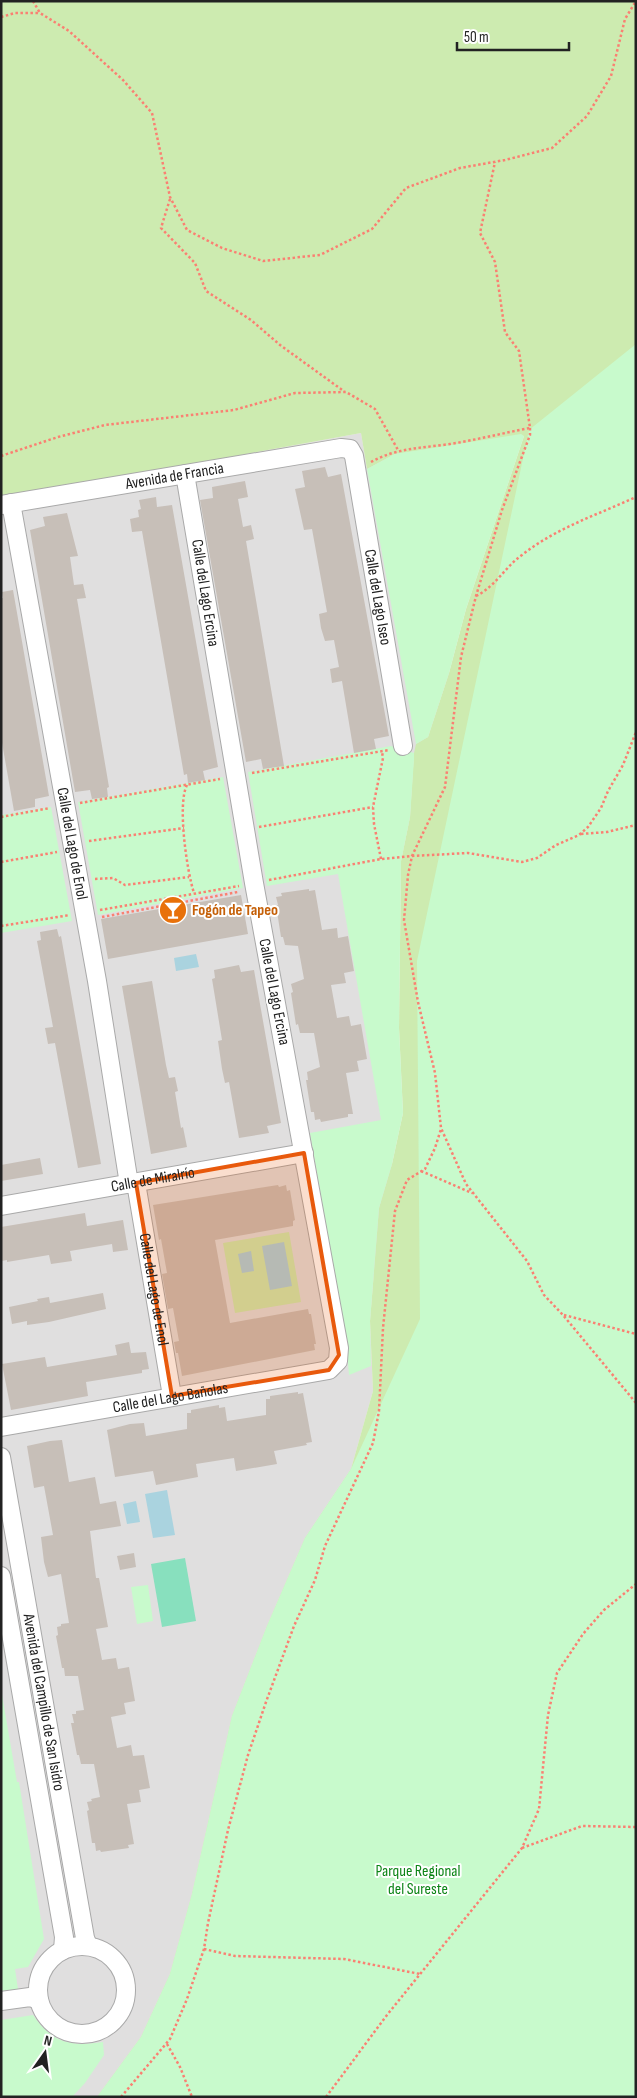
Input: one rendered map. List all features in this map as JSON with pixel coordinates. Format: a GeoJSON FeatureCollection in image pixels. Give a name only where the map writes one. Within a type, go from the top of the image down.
{"type":"FeatureCollection","features":[{"type":"Feature","properties":{"kind":"street","name":"Avenida de Francia"},"geometry":{"type":"LineString","coordinates":[[6,504],[341,448],[350,450]]}},
{"type":"Feature","properties":{"kind":"street","name":"Calle del Lago Iseo"},"geometry":{"type":"LineString","coordinates":[[350,450],[354,456],[403,746]]}},
{"type":"Feature","properties":{"kind":"street","name":"Calle del Lago Ercina"},"geometry":{"type":"LineString","coordinates":[[185,474],[235,777],[339,1348],[338,1361]]}},
{"type":"Feature","properties":{"kind":"street","name":"Calle del Lago de Enol"},"geometry":{"type":"LineString","coordinates":[[6,504],[89,912],[133,1184],[172,1396]]}},
{"type":"Feature","properties":{"kind":"street","name":"Calle de Miralrío"},"geometry":{"type":"LineString","coordinates":[[1,1206],[304,1153]]}},
{"type":"Feature","properties":{"kind":"street","name":"Calle del Lago Bañolas"},"geometry":{"type":"LineString","coordinates":[[1,1427],[329,1370],[338,1361]]}},
{"type":"Feature","properties":{"kind":"street","name":"Avenida del Campillo de San Isidro"},"geometry":{"type":"LineString","coordinates":[[1,1457],[84,1938],[88,1942]]}},
{"type":"Feature","properties":{"kind":"street","name":"Avenida del Campillo de San Isidro"},"geometry":{"type":"LineString","coordinates":[[1,1576],[60,1917],[60,1948]]}},
{"type":"Feature","properties":{"kind":"street"},"geometry":{"type":"LineString","coordinates":[[88,1942],[114,1959],[122,1971],[126,1992],[120,2013],[110,2024],[97,2031],[82,2034],[68,2031],[55,2024],[45,2013],[36,1996],[42,1972],[60,1948],[88,1942]]}},
{"type":"Feature","properties":{"kind":"street"},"geometry":{"type":"LineString","coordinates":[[1,2001],[36,1996]]}},
{"type":"Feature","properties":{"kind":"path"},"geometry":{"type":"LineString","coordinates":[[33,1],[40,12],[68,31],[123,80],[152,113],[170,197],[186,230],[222,248],[262,261],[320,255],[372,230],[406,188],[460,168],[495,162],[552,148],[587,116],[611,76],[625,19],[636,1]]}},
{"type":"Feature","properties":{"kind":"path"},"geometry":{"type":"LineString","coordinates":[[1,17],[15,13],[40,12]]}},
{"type":"Feature","properties":{"kind":"path"},"geometry":{"type":"LineString","coordinates":[[495,162],[480,233],[495,262],[505,332],[519,351],[530,436],[502,510],[476,596],[461,656],[445,787],[412,856],[408,874],[404,920],[418,1002],[435,1073],[441,1128],[466,1184],[527,1261],[544,1295],[636,1403]]}},
{"type":"Feature","properties":{"kind":"path"},"geometry":{"type":"LineString","coordinates":[[170,197],[160,228],[195,263],[206,291],[251,320],[280,345],[346,392],[375,409],[398,451]]}},
{"type":"Feature","properties":{"kind":"path"},"geometry":{"type":"LineString","coordinates":[[1,456],[58,437],[105,425],[234,410],[296,393],[346,392]]}},
{"type":"Feature","properties":{"kind":"path"},"geometry":{"type":"LineString","coordinates":[[356,468],[386,454],[398,451],[452,444],[530,428]]}},
{"type":"Feature","properties":{"kind":"path"},"geometry":{"type":"LineString","coordinates":[[476,596],[485,592],[521,555],[562,528],[636,497]]}},
{"type":"Feature","properties":{"kind":"path"},"geometry":{"type":"LineString","coordinates":[[579,835],[588,827],[601,808],[608,791],[623,765],[636,732]]}},
{"type":"Feature","properties":{"kind":"path"},"geometry":{"type":"LineString","coordinates":[[1,817],[372,752],[394,749],[399,751],[403,746]]}},
{"type":"Feature","properties":{"kind":"path"},"geometry":{"type":"LineString","coordinates":[[381,859],[374,824],[373,807],[383,758],[382,752]]}},
{"type":"Feature","properties":{"kind":"path"},"geometry":{"type":"LineString","coordinates":[[187,785],[183,791],[184,828],[189,877],[194,893]]}},
{"type":"Feature","properties":{"kind":"path"},"geometry":{"type":"LineString","coordinates":[[254,828],[373,807]]}},
{"type":"Feature","properties":{"kind":"path"},"geometry":{"type":"LineString","coordinates":[[1,926],[254,883],[381,859],[468,852],[522,862],[537,858],[556,845],[579,835],[608,832],[636,825]]}},
{"type":"Feature","properties":{"kind":"path"},"geometry":{"type":"LineString","coordinates":[[82,842],[184,828]]}},
{"type":"Feature","properties":{"kind":"path"},"geometry":{"type":"LineString","coordinates":[[1,862],[64,851]]}},
{"type":"Feature","properties":{"kind":"path"},"geometry":{"type":"LineString","coordinates":[[88,879],[113,878],[125,885],[189,877]]}},
{"type":"Feature","properties":{"kind":"path"},"geometry":{"type":"LineString","coordinates":[[89,912],[95,918],[238,892]]}},
{"type":"Feature","properties":{"kind":"path"},"geometry":{"type":"LineString","coordinates":[[121,2097],[166,2043],[187,2000],[204,1949],[228,1830],[248,1755],[294,1626],[316,1580],[325,1546],[373,1443],[379,1411],[383,1328],[395,1211],[407,1180],[425,1168],[435,1148],[441,1128]]}},
{"type":"Feature","properties":{"kind":"path"},"geometry":{"type":"LineString","coordinates":[[421,1171],[474,1194]]}},
{"type":"Feature","properties":{"kind":"path"},"geometry":{"type":"LineString","coordinates":[[563,1315],[636,1334]]}},
{"type":"Feature","properties":{"kind":"path"},"geometry":{"type":"LineString","coordinates":[[326,2097],[420,1974],[522,1848],[539,1809],[548,1715],[557,1673],[583,1634],[604,1610],[636,1584]]}},
{"type":"Feature","properties":{"kind":"path"},"geometry":{"type":"LineString","coordinates":[[522,1848],[582,1826],[636,1827]]}},
{"type":"Feature","properties":{"kind":"path"},"geometry":{"type":"LineString","coordinates":[[60,1948],[39,1964],[36,1996],[43,2018],[50,2026],[70,2036],[84,2038],[96,2036],[109,2030],[119,2021],[130,2002],[132,1992],[129,1971],[124,1961],[105,1944],[88,1942]]}},
{"type":"Feature","properties":{"kind":"path"},"geometry":{"type":"LineString","coordinates":[[204,1949],[235,1956],[344,1959],[420,1974]]}},
{"type":"Feature","properties":{"kind":"path"},"geometry":{"type":"LineString","coordinates":[[166,2043],[180,2067],[192,2097]]}},
{"type":"Feature","properties":{"kind":"highlighted area"},"geometry":{"type":"Polygon","coordinates":[[[304,1153],[339,1355],[329,1370],[172,1396],[136,1183],[304,1153]]]}},
{"type":"Feature","properties":{"kind":"shaded area"},"geometry":{"type":"Polygon","coordinates":[[[361,433],[367,468],[395,454],[449,446],[449,673],[428,737],[414,753],[410,817],[401,861],[392,1164],[373,1282],[370,1321],[373,1391],[351,1469],[305,1538],[267,1626],[232,1716],[192,1894],[170,1974],[141,2037],[97,2097],[1,2097],[1,499],[361,433]]]}},
{"type":"Feature","properties":{"kind":"green space","name":"Parque Regional del Sureste"},"geometry":{"type":"Polygon","coordinates":[[[1,1],[636,1],[636,2097],[97,2097],[141,2037],[170,1974],[192,1894],[232,1716],[267,1626],[305,1538],[351,1469],[373,1391],[370,1321],[379,1208],[392,1164],[403,1113],[399,1028],[401,861],[410,817],[414,753],[416,744],[428,737],[449,673],[466,609],[524,436],[395,454],[367,469],[361,433],[1,499],[1,1]]]}},
{"type":"Feature","properties":{"kind":"green space","name":"Parque Regional del Sureste"},"geometry":{"type":"Polygon","coordinates":[[[636,344],[636,2097],[97,2097],[141,2037],[170,1974],[192,1894],[232,1716],[267,1626],[305,1538],[351,1469],[420,1319],[417,961],[529,430],[636,344]]]}},
{"type":"Feature","properties":{"kind":"green space"},"geometry":{"type":"Polygon","coordinates":[[[521,434],[524,436],[466,609],[449,673],[428,737],[416,744],[367,469],[395,454],[521,434]]]}},
{"type":"Feature","properties":{"kind":"green space"},"geometry":{"type":"Polygon","coordinates":[[[391,746],[414,753],[410,817],[401,861],[399,1028],[403,1113],[392,1164],[379,1208],[370,1321],[371,1366],[349,1375],[346,1339],[310,1133],[381,1120],[338,874],[267,886],[248,772],[391,746]]]}},
{"type":"Feature","properties":{"kind":"green space"},"geometry":{"type":"Polygon","coordinates":[[[223,777],[243,888],[98,915],[78,802],[223,777]]]}},
{"type":"Feature","properties":{"kind":"green space"},"geometry":{"type":"Polygon","coordinates":[[[51,807],[72,921],[1,933],[1,815],[51,807]]]}},
{"type":"Feature","properties":{"kind":"green space"},"geometry":{"type":"Polygon","coordinates":[[[289,1232],[301,1302],[235,1313],[223,1243],[289,1232]]]}},
{"type":"Feature","properties":{"kind":"green space"},"geometry":{"type":"Polygon","coordinates":[[[185,1558],[196,1621],[162,1627],[151,1564],[185,1558]]]}},
{"type":"Feature","properties":{"kind":"green space"},"geometry":{"type":"Polygon","coordinates":[[[148,1585],[153,1621],[137,1624],[131,1587],[148,1585]]]}},
{"type":"Feature","properties":{"kind":"green space"},"geometry":{"type":"Polygon","coordinates":[[[1,1689],[17,1782],[19,1782],[44,1939],[28,1967],[15,1969],[18,1989],[1,1991],[1,1689]]]}},
{"type":"Feature","properties":{"kind":"green space"},"geometry":{"type":"Polygon","coordinates":[[[33,2015],[47,2032],[63,2041],[81,2044],[103,2042],[104,2055],[85,2083],[72,2097],[1,2097],[1,2020],[33,2015]]]}},
{"type":"Feature","properties":{"kind":"water"},"geometry":{"type":"Polygon","coordinates":[[[196,954],[199,967],[176,971],[174,958],[196,954]]]}},
{"type":"Feature","properties":{"kind":"water"},"geometry":{"type":"Polygon","coordinates":[[[284,1242],[292,1286],[270,1290],[262,1246],[284,1242]]]}},
{"type":"Feature","properties":{"kind":"water"},"geometry":{"type":"Polygon","coordinates":[[[251,1251],[254,1271],[242,1273],[238,1254],[251,1251]]]}},
{"type":"Feature","properties":{"kind":"water"},"geometry":{"type":"Polygon","coordinates":[[[167,1490],[175,1535],[153,1538],[145,1494],[167,1490]]]}},
{"type":"Feature","properties":{"kind":"water"},"geometry":{"type":"Polygon","coordinates":[[[136,1501],[140,1522],[127,1524],[123,1504],[136,1501]]]}},
{"type":"Feature","properties":{"kind":"building"},"geometry":{"type":"Polygon","coordinates":[[[325,467],[328,477],[341,474],[389,736],[374,739],[376,749],[354,753],[342,681],[332,683],[330,669],[339,667],[334,640],[325,641],[321,628],[319,614],[327,612],[312,529],[304,530],[295,489],[305,487],[302,471],[325,467]]]}},
{"type":"Feature","properties":{"kind":"building"},"geometry":{"type":"Polygon","coordinates":[[[245,481],[248,497],[238,499],[243,527],[251,525],[254,539],[246,541],[284,766],[263,769],[261,759],[246,762],[200,500],[213,498],[212,487],[245,481]]]}},
{"type":"Feature","properties":{"kind":"building"},"geometry":{"type":"Polygon","coordinates":[[[156,497],[157,507],[172,505],[218,767],[203,771],[205,780],[188,783],[187,774],[184,775],[142,531],[132,532],[130,519],[139,517],[138,510],[141,509],[139,500],[156,497]]]}},
{"type":"Feature","properties":{"kind":"building"},"geometry":{"type":"Polygon","coordinates":[[[67,513],[78,556],[70,557],[74,585],[83,584],[86,598],[77,599],[109,787],[107,788],[108,797],[92,799],[90,790],[75,792],[30,530],[45,526],[43,517],[67,513]]]}},
{"type":"Feature","properties":{"kind":"building"},"geometry":{"type":"Polygon","coordinates":[[[13,590],[49,796],[35,799],[35,807],[14,811],[1,737],[1,598],[3,598],[2,592],[13,590]]]}},
{"type":"Feature","properties":{"kind":"building"},"geometry":{"type":"Polygon","coordinates":[[[309,889],[309,891],[315,890],[322,930],[337,928],[338,938],[348,936],[354,971],[344,973],[346,983],[331,985],[337,1018],[349,1016],[351,1026],[361,1024],[367,1059],[357,1061],[359,1071],[346,1073],[353,1114],[348,1114],[348,1117],[321,1122],[320,1119],[315,1120],[314,1112],[311,1112],[306,1080],[308,1080],[307,1072],[320,1067],[314,1033],[300,1033],[298,1024],[296,1025],[291,993],[293,992],[291,984],[304,979],[298,946],[285,945],[283,937],[281,937],[276,905],[278,905],[276,897],[282,896],[281,893],[309,889]]]}},
{"type":"Feature","properties":{"kind":"building"},"geometry":{"type":"Polygon","coordinates":[[[241,895],[248,934],[108,959],[101,919],[241,895]]]}},
{"type":"Feature","properties":{"kind":"building"},"geometry":{"type":"Polygon","coordinates":[[[57,929],[59,937],[61,936],[101,1164],[78,1168],[55,1043],[48,1044],[45,1028],[53,1027],[37,941],[41,940],[40,932],[57,929]]]}},
{"type":"Feature","properties":{"kind":"building"},"geometry":{"type":"Polygon","coordinates":[[[239,965],[241,972],[254,970],[281,1123],[267,1126],[269,1133],[239,1138],[229,1082],[225,1083],[222,1069],[218,1041],[222,1040],[212,979],[215,978],[214,970],[239,965]]]}},
{"type":"Feature","properties":{"kind":"building"},"geometry":{"type":"Polygon","coordinates":[[[152,981],[166,1065],[169,1078],[175,1077],[178,1091],[175,1092],[181,1128],[183,1127],[187,1147],[151,1154],[122,986],[152,981]]]}},
{"type":"Feature","properties":{"kind":"building"},"geometry":{"type":"Polygon","coordinates":[[[40,1158],[43,1174],[1,1181],[1,1165],[40,1158]]]}},
{"type":"Feature","properties":{"kind":"building"},"geometry":{"type":"Polygon","coordinates":[[[278,1185],[279,1187],[286,1185],[287,1191],[290,1190],[295,1220],[293,1221],[293,1226],[215,1240],[230,1323],[308,1309],[309,1314],[311,1314],[316,1344],[314,1344],[315,1350],[182,1376],[174,1342],[179,1341],[173,1308],[168,1309],[162,1274],[167,1273],[153,1205],[278,1185]]]}},
{"type":"Feature","properties":{"kind":"building"},"geometry":{"type":"Polygon","coordinates":[[[85,1213],[87,1226],[123,1220],[128,1250],[113,1252],[112,1244],[70,1251],[72,1261],[51,1264],[49,1255],[7,1262],[7,1260],[1,1261],[1,1227],[85,1213]]]}},
{"type":"Feature","properties":{"kind":"building"},"geometry":{"type":"Polygon","coordinates":[[[103,1293],[106,1309],[49,1322],[27,1325],[27,1321],[12,1324],[9,1307],[49,1297],[50,1303],[103,1293]]]}},
{"type":"Feature","properties":{"kind":"building"},"geometry":{"type":"Polygon","coordinates":[[[129,1342],[131,1353],[146,1352],[149,1369],[142,1370],[142,1373],[86,1382],[88,1396],[11,1410],[2,1364],[45,1357],[47,1367],[117,1355],[115,1345],[129,1342]]]}},
{"type":"Feature","properties":{"kind":"building"},"geometry":{"type":"Polygon","coordinates":[[[298,1392],[298,1394],[303,1393],[312,1442],[306,1443],[307,1445],[274,1451],[277,1464],[236,1471],[234,1458],[196,1464],[198,1477],[156,1485],[153,1471],[115,1477],[107,1430],[130,1424],[144,1423],[146,1436],[187,1429],[187,1413],[191,1413],[191,1410],[219,1405],[219,1408],[225,1407],[227,1421],[266,1415],[266,1399],[270,1399],[270,1396],[298,1392]]]}},
{"type":"Feature","properties":{"kind":"building"},"geometry":{"type":"Polygon","coordinates":[[[62,1440],[69,1482],[95,1477],[100,1504],[116,1501],[121,1526],[90,1531],[96,1578],[99,1578],[108,1627],[96,1629],[102,1660],[116,1658],[118,1669],[129,1667],[135,1701],[124,1703],[126,1714],[111,1717],[117,1748],[131,1745],[133,1756],[144,1755],[150,1788],[139,1790],[141,1802],[127,1804],[134,1844],[128,1845],[129,1848],[101,1852],[100,1850],[96,1851],[95,1843],[92,1843],[87,1811],[89,1810],[87,1802],[100,1797],[94,1764],[81,1764],[79,1755],[77,1755],[71,1723],[74,1723],[72,1714],[76,1714],[76,1711],[84,1710],[78,1676],[65,1676],[56,1636],[58,1635],[57,1627],[61,1626],[61,1624],[69,1623],[61,1574],[48,1577],[44,1562],[41,1537],[53,1535],[44,1486],[34,1488],[27,1446],[62,1440]]]}},
{"type":"Feature","properties":{"kind":"building"},"geometry":{"type":"Polygon","coordinates":[[[134,1553],[136,1567],[120,1570],[117,1556],[134,1553]]]}},
{"type":"Feature","properties":{"kind":"place","name":"Fogón de Tapeo"},"geometry":{"type":"Point","coordinates":[173,910]}}]}
